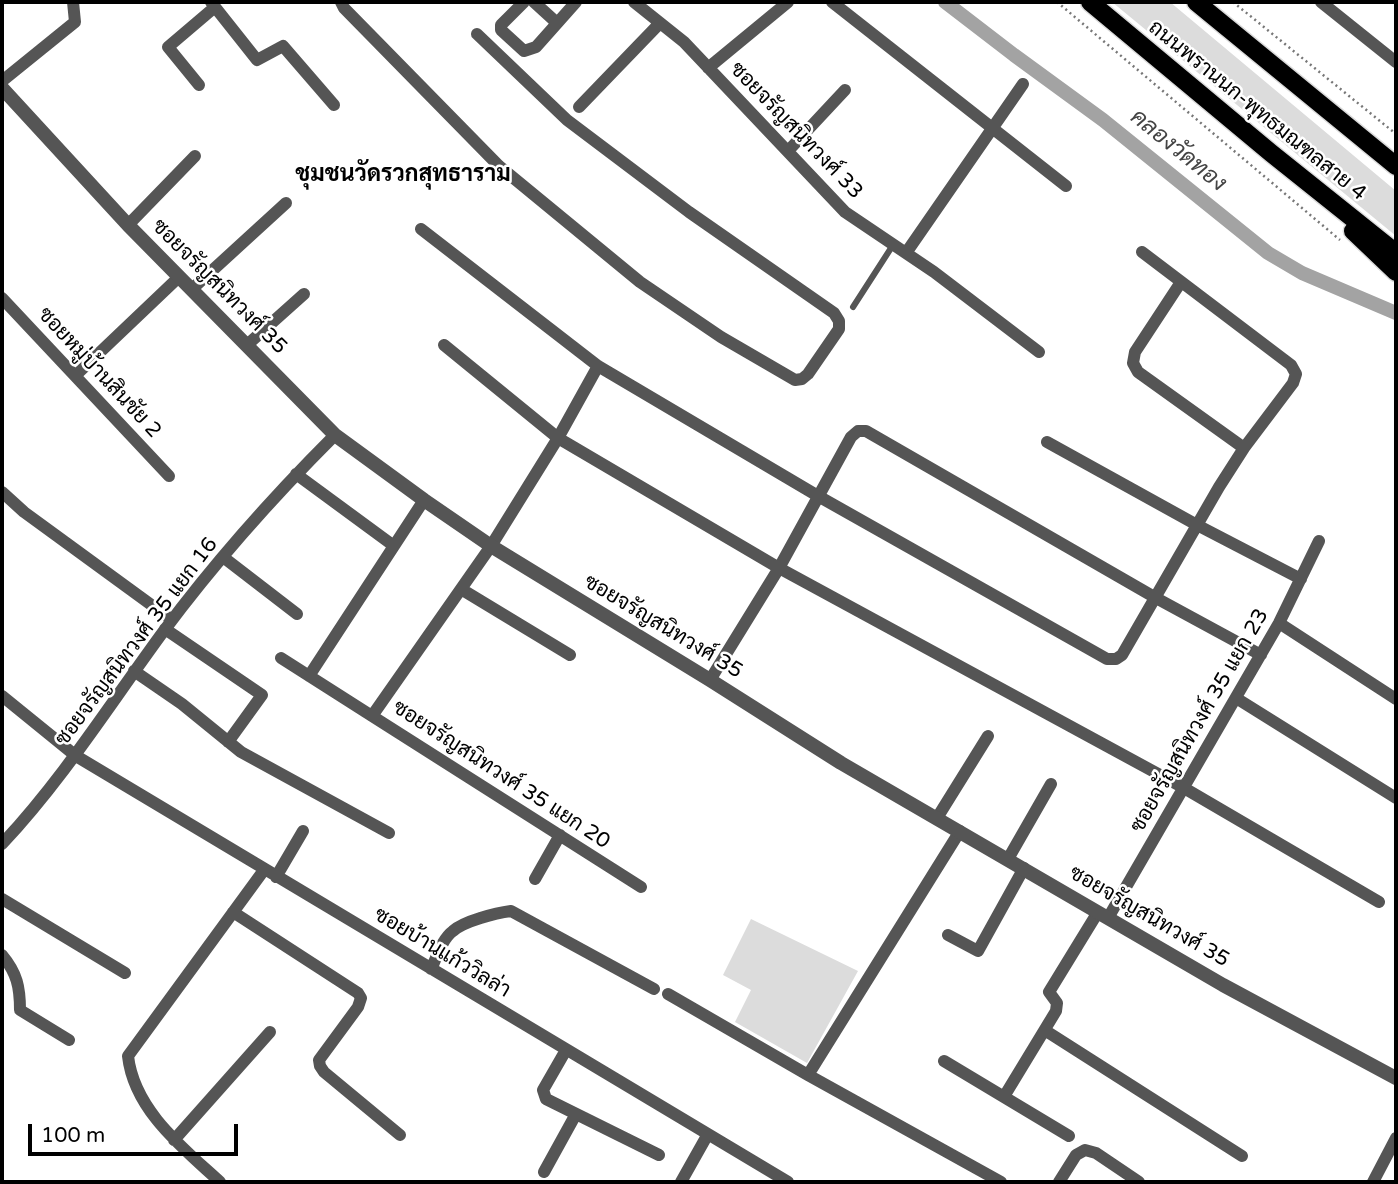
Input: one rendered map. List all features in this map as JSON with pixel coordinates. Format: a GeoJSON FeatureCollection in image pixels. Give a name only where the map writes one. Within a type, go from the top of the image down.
{"type":"FeatureCollection","features":[{"type":"Feature","properties":{"kind":"main road","name":"ถนนพรานนก-พุทธมณฑลสาย 4"},"geometry":{"type":"LineString","coordinates":[[1090,2],[1396,253]]}},
{"type":"Feature","properties":{"kind":"main road"},"geometry":{"type":"LineString","coordinates":[[1196,2],[1396,166]]}},
{"type":"Feature","properties":{"kind":"main road"},"geometry":{"type":"LineString","coordinates":[[1317,99],[1396,154]]}},
{"type":"Feature","properties":{"kind":"main road"},"geometry":{"type":"LineString","coordinates":[[1271,153],[1396,272]]}},
{"type":"Feature","properties":{"kind":"street"},"geometry":{"type":"LineString","coordinates":[[2,81],[75,22],[73,2]]}},
{"type":"Feature","properties":{"kind":"street"},"geometry":{"type":"LineString","coordinates":[[341,2],[499,166],[640,282],[721,337],[795,380],[808,374],[839,329],[839,321],[834,313],[689,212],[567,120],[477,34]]}},
{"type":"Feature","properties":{"kind":"street"},"geometry":{"type":"LineString","coordinates":[[524,2],[502,25],[501,30],[524,51],[536,47],[576,2]]}},
{"type":"Feature","properties":{"kind":"street"},"geometry":{"type":"LineString","coordinates":[[534,2],[557,23]]}},
{"type":"Feature","properties":{"kind":"street","name":"ซอยจรัญสนิทวงศ์ 33"},"geometry":{"type":"LineString","coordinates":[[634,2],[684,42],[845,212],[894,244],[1039,352]]}},
{"type":"Feature","properties":{"kind":"street"},"geometry":{"type":"LineString","coordinates":[[708,68],[788,2]]}},
{"type":"Feature","properties":{"kind":"street"},"geometry":{"type":"LineString","coordinates":[[832,2],[1066,186]]}},
{"type":"Feature","properties":{"kind":"street"},"geometry":{"type":"LineString","coordinates":[[1321,2],[1396,62]]}},
{"type":"Feature","properties":{"kind":"street"},"geometry":{"type":"LineString","coordinates":[[199,85],[168,47],[213,4],[257,60],[283,46],[334,105]]}},
{"type":"Feature","properties":{"kind":"street"},"geometry":{"type":"LineString","coordinates":[[579,107],[660,23]]}},
{"type":"Feature","properties":{"kind":"street"},"geometry":{"type":"LineString","coordinates":[[906,253],[1023,84]]}},
{"type":"Feature","properties":{"kind":"street","name":"ซอยจรัญสนิทวงศ์ 35"},"geometry":{"type":"LineString","coordinates":[[2,88],[128,225],[335,435],[424,500],[491,546],[841,763],[1223,985],[1396,1078]]}},
{"type":"Feature","properties":{"kind":"street"},"geometry":{"type":"LineString","coordinates":[[788,151],[845,90]]}},
{"type":"Feature","properties":{"kind":"street"},"geometry":{"type":"LineString","coordinates":[[128,225],[195,156]]}},
{"type":"Feature","properties":{"kind":"street"},"geometry":{"type":"LineString","coordinates":[[192,289],[286,203]]}},
{"type":"Feature","properties":{"kind":"street"},"geometry":{"type":"LineString","coordinates":[[421,229],[598,366],[818,496],[1107,659],[1116,659],[1122,655],[1244,448],[1293,383],[1296,374],[1291,365],[1142,252]]}},
{"type":"Feature","properties":{"kind":"street"},"geometry":{"type":"LineString","coordinates":[[76,375],[179,277]]}},
{"type":"Feature","properties":{"kind":"street"},"geometry":{"type":"LineString","coordinates":[[1181,282],[1135,352],[1133,363],[1138,372],[1244,448]]}},
{"type":"Feature","properties":{"kind":"street"},"geometry":{"type":"LineString","coordinates":[[247,345],[304,294]]}},
{"type":"Feature","properties":{"kind":"street","name":"ซอยหมู่บ้านสินชัย 2"},"geometry":{"type":"LineString","coordinates":[[2,298],[169,476]]}},
{"type":"Feature","properties":{"kind":"street"},"geometry":{"type":"LineString","coordinates":[[444,345],[558,438],[779,568],[1184,789],[1379,902]]}},
{"type":"Feature","properties":{"kind":"street","name":"ซอยจรัญสนิทวงศ์ 35 แยก 20"},"geometry":{"type":"LineString","coordinates":[[598,366],[558,438],[491,546],[372,716],[641,887]]}},
{"type":"Feature","properties":{"kind":"street"},"geometry":{"type":"LineString","coordinates":[[710,680],[779,568],[851,437],[866,431],[1156,598],[1261,655]]}},
{"type":"Feature","properties":{"kind":"street","name":"ซอยจรัญสนิทวงศ์ 35 แยก 16"},"geometry":{"type":"LineString","coordinates":[[2,844],[76,756],[134,671],[223,557],[296,474],[335,435]]}},
{"type":"Feature","properties":{"kind":"street"},"geometry":{"type":"LineString","coordinates":[[1047,442],[1197,526],[1301,579]]}},
{"type":"Feature","properties":{"kind":"street"},"geometry":{"type":"LineString","coordinates":[[296,474],[394,546]]}},
{"type":"Feature","properties":{"kind":"street"},"geometry":{"type":"LineString","coordinates":[[2,492],[24,512],[262,695],[228,742]]}},
{"type":"Feature","properties":{"kind":"street"},"geometry":{"type":"LineString","coordinates":[[309,676],[424,500]]}},
{"type":"Feature","properties":{"kind":"street","name":"ซอยจรัญสนิทวงศ์ 35 แยก 23"},"geometry":{"type":"LineString","coordinates":[[1046,1031],[1057,1007],[1049,992],[1103,915],[1184,789],[1279,623],[1319,541]]}},
{"type":"Feature","properties":{"kind":"street"},"geometry":{"type":"LineString","coordinates":[[223,557],[297,614]]}},
{"type":"Feature","properties":{"kind":"street"},"geometry":{"type":"LineString","coordinates":[[461,589],[570,655]]}},
{"type":"Feature","properties":{"kind":"street"},"geometry":{"type":"LineString","coordinates":[[1279,623],[1396,699]]}},
{"type":"Feature","properties":{"kind":"street"},"geometry":{"type":"LineString","coordinates":[[281,658],[372,716]]}},
{"type":"Feature","properties":{"kind":"street"},"geometry":{"type":"LineString","coordinates":[[134,671],[182,704],[228,742],[307,790],[389,833]]}},
{"type":"Feature","properties":{"kind":"street","name":"ซอยบ้านแก้ววิลล่า"},"geometry":{"type":"LineString","coordinates":[[2,696],[76,756],[788,1182]]}},
{"type":"Feature","properties":{"kind":"street"},"geometry":{"type":"LineString","coordinates":[[1236,698],[1396,798]]}},
{"type":"Feature","properties":{"kind":"street"},"geometry":{"type":"LineString","coordinates":[[937,818],[988,736]]}},
{"type":"Feature","properties":{"kind":"street"},"geometry":{"type":"LineString","coordinates":[[1008,859],[1051,784]]}},
{"type":"Feature","properties":{"kind":"street"},"geometry":{"type":"LineString","coordinates":[[220,1182],[174,1140],[157,1120],[139,1091],[128,1056],[233,912],[270,873],[303,831]]}},
{"type":"Feature","properties":{"kind":"street"},"geometry":{"type":"LineString","coordinates":[[808,1075],[960,831]]}},
{"type":"Feature","properties":{"kind":"street"},"geometry":{"type":"LineString","coordinates":[[535,879],[560,835]]}},
{"type":"Feature","properties":{"kind":"street"},"geometry":{"type":"LineString","coordinates":[[948,935],[978,951],[1024,868]]}},
{"type":"Feature","properties":{"kind":"street"},"geometry":{"type":"LineString","coordinates":[[2,899],[125,973]]}},
{"type":"Feature","properties":{"kind":"street"},"geometry":{"type":"LineString","coordinates":[[431,969],[453,930],[499,912],[511,911],[654,989]]}},
{"type":"Feature","properties":{"kind":"street"},"geometry":{"type":"LineString","coordinates":[[233,912],[358,993],[361,998],[358,1007],[319,1059],[320,1066],[400,1135]]}},
{"type":"Feature","properties":{"kind":"street"},"geometry":{"type":"LineString","coordinates":[[2,955],[13,968],[19,983],[20,1010],[69,1040]]}},
{"type":"Feature","properties":{"kind":"street"},"geometry":{"type":"LineString","coordinates":[[668,994],[1001,1182]]}},
{"type":"Feature","properties":{"kind":"street"},"geometry":{"type":"LineString","coordinates":[[1005,1095],[1046,1031],[1242,1156]]}},
{"type":"Feature","properties":{"kind":"street"},"geometry":{"type":"LineString","coordinates":[[174,1140],[270,1032]]}},
{"type":"Feature","properties":{"kind":"street"},"geometry":{"type":"LineString","coordinates":[[566,1050],[543,1094],[546,1099],[659,1155]]}},
{"type":"Feature","properties":{"kind":"street"},"geometry":{"type":"LineString","coordinates":[[944,1060],[1069,1136]]}},
{"type":"Feature","properties":{"kind":"street"},"geometry":{"type":"LineString","coordinates":[[544,1172],[576,1114]]}},
{"type":"Feature","properties":{"kind":"street"},"geometry":{"type":"LineString","coordinates":[[681,1182],[708,1134]]}},
{"type":"Feature","properties":{"kind":"street"},"geometry":{"type":"LineString","coordinates":[[1373,1182],[1396,1139]]}},
{"type":"Feature","properties":{"kind":"street"},"geometry":{"type":"LineString","coordinates":[[1059,1182],[1076,1155],[1085,1150],[1096,1153],[1139,1182]]}},
{"type":"Feature","properties":{"kind":"lane"},"geometry":{"type":"LineString","coordinates":[[853,307],[894,244]]}},
{"type":"Feature","properties":{"kind":"path"},"geometry":{"type":"LineString","coordinates":[[1057,2],[1346,245]]}},
{"type":"Feature","properties":{"kind":"path"},"geometry":{"type":"LineString","coordinates":[[1233,2],[1396,134]]}},
{"type":"Feature","properties":{"kind":"shaded area"},"geometry":{"type":"Polygon","coordinates":[[[1112,2],[1170,2],[1396,191],[1396,236],[1112,2]]]}},
{"type":"Feature","properties":{"kind":"shaded area"},"geometry":{"type":"Polygon","coordinates":[[[751,919],[858,971],[807,1063],[735,1022],[751,990],[723,975],[751,919]]]}},
{"type":"Feature","properties":{"kind":"waterway","name":"คลองวัดทอง"},"geometry":{"type":"LineString","coordinates":[[945,2],[1103,120],[1268,253],[1302,273],[1396,313]]}},
{"type":"Feature","properties":{"kind":"district","name":"ชุมชนวัดรวกสุทธาราม"},"geometry":{"type":"Point","coordinates":[403,175]}}]}
